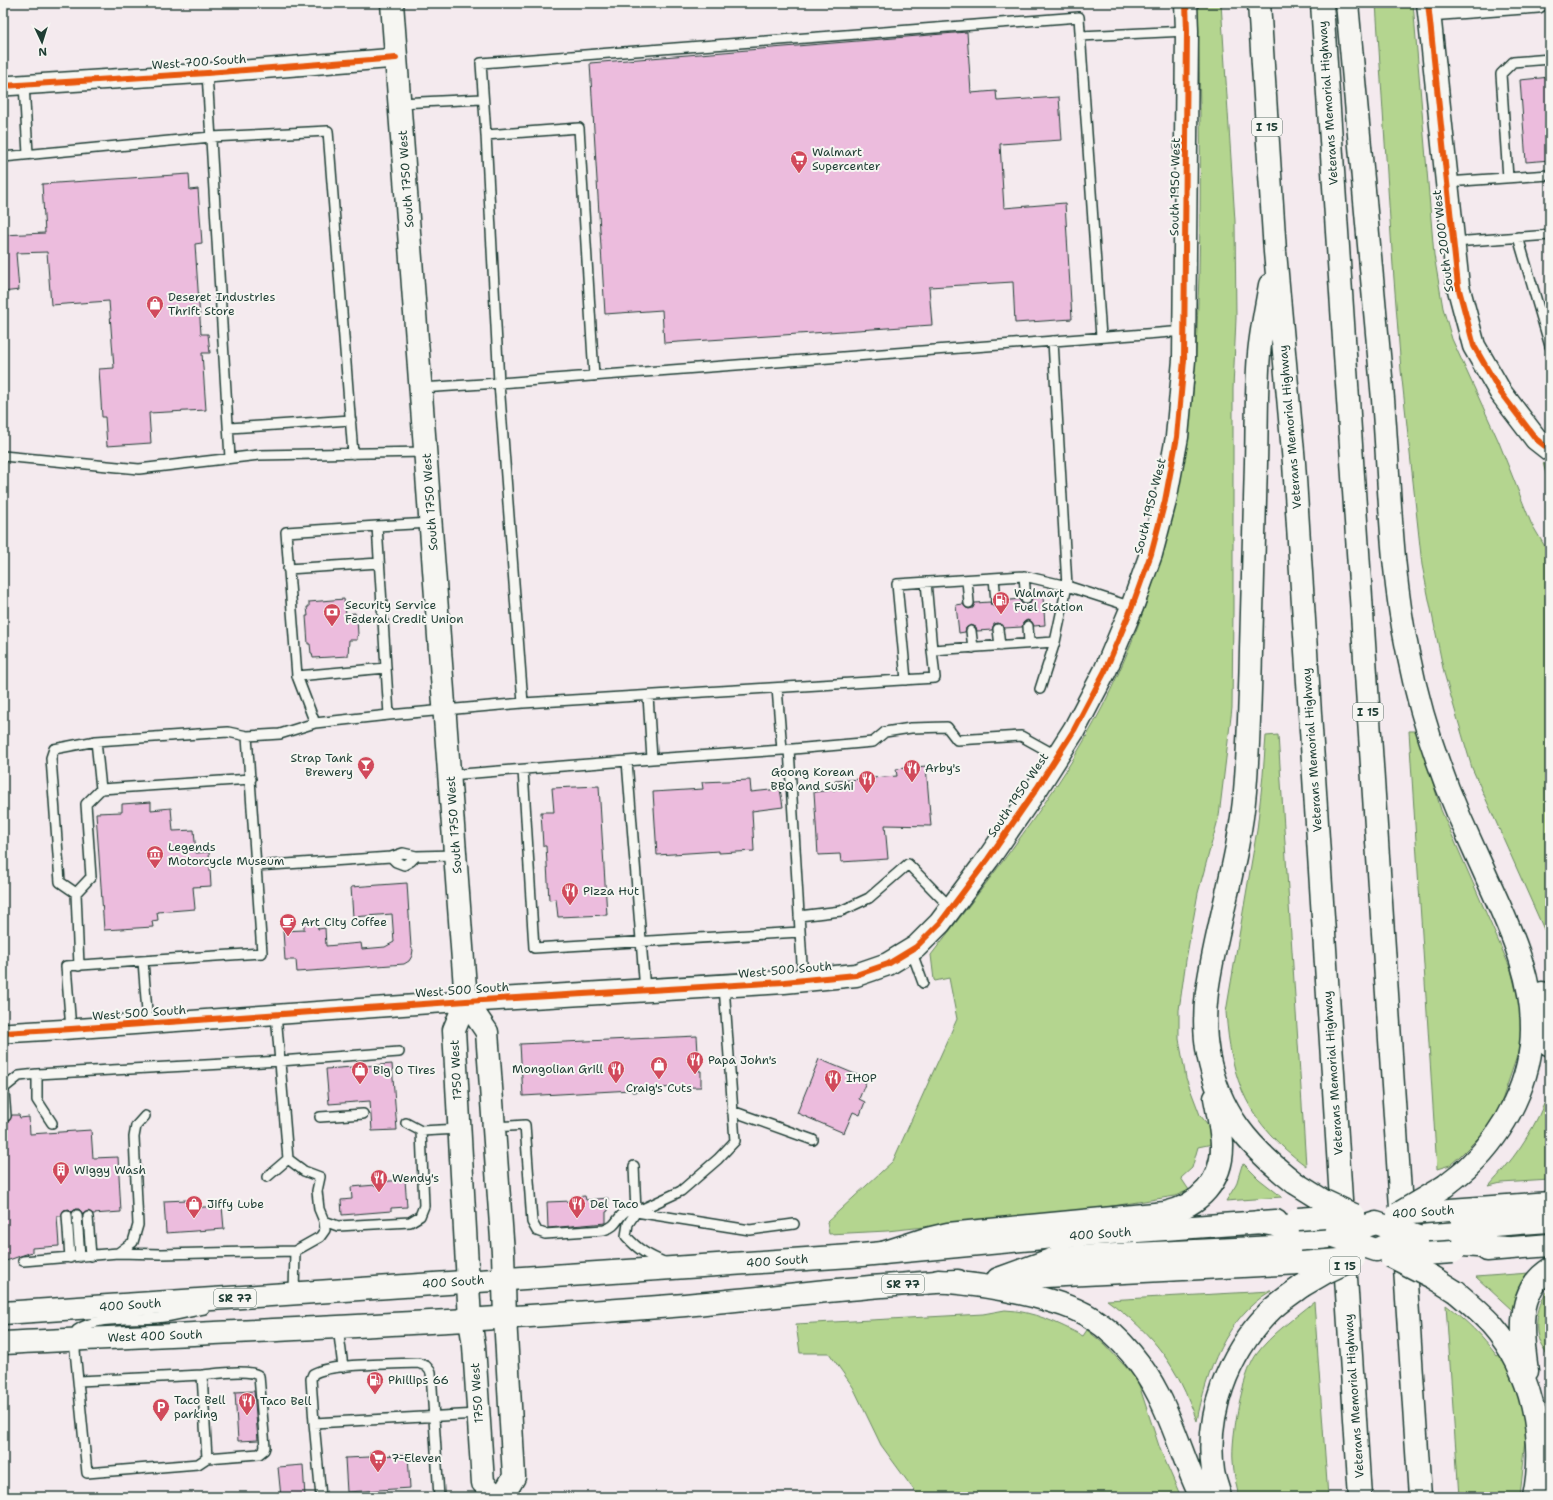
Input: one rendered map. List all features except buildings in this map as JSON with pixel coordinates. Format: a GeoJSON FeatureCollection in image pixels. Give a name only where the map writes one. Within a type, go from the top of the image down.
{"type":"FeatureCollection","features":[{"type":"Feature","properties":{"kind":"main road","name":"South 1750 West"},"geometry":{"type":"LineString","coordinates":[[392,3],[466,1001]]}},
{"type":"Feature","properties":{"kind":"main road","name":"South 1950 West"},"geometry":{"type":"LineString","coordinates":[[913,949],[940,923],[988,860],[1074,730],[1105,671],[1132,607],[1151,554],[1165,501],[1177,438],[1184,368],[1186,3]]}},
{"type":"Feature","properties":{"kind":"main road","name":"Veterans Memorial Highway"},"geometry":{"type":"LineString","coordinates":[[1259,3],[1275,252],[1294,463],[1360,1497]]}},
{"type":"Feature","properties":{"kind":"main road","name":"Veterans Memorial Highway"},"geometry":{"type":"LineString","coordinates":[[1322,3],[1420,1497]]}},
{"type":"Feature","properties":{"kind":"main road"},"geometry":{"type":"LineString","coordinates":[[1299,1239],[1334,1236],[1376,1223],[1398,1214],[1445,1186],[1469,1166],[1481,1154],[1501,1127],[1515,1101],[1521,1087],[1529,1058],[1531,1042],[1529,995],[1519,952],[1470,842],[1425,723],[1408,653],[1400,610],[1393,551],[1384,403],[1347,3]]}},
{"type":"Feature","properties":{"kind":"main road","name":"South 2000 West"},"geometry":{"type":"LineString","coordinates":[[1429,7],[1458,286],[1474,346],[1501,393],[1536,439],[1550,450]]}},
{"type":"Feature","properties":{"kind":"main road"},"geometry":{"type":"LineString","coordinates":[[883,1253],[902,1246],[948,1234],[1164,1213],[1186,1206],[1203,1195],[1215,1177],[1221,1156],[1221,1134],[1204,1025],[1206,994],[1239,837],[1247,771],[1250,719],[1259,355],[1275,252]]}},
{"type":"Feature","properties":{"kind":"main road"},"geometry":{"type":"LineString","coordinates":[[1470,842],[1505,901],[1531,960],[1541,987],[1550,1045]]}},
{"type":"Feature","properties":{"kind":"main road","name":"West 500 South"},"geometry":{"type":"LineString","coordinates":[[466,1001],[724,986],[856,975],[888,964],[913,949]]}},
{"type":"Feature","properties":{"kind":"main road"},"geometry":{"type":"LineString","coordinates":[[466,1001],[487,1032],[494,1128],[504,1278],[514,1477],[502,1497]]}},
{"type":"Feature","properties":{"kind":"main road","name":"1750 West"},"geometry":{"type":"LineString","coordinates":[[466,1001],[454,1030],[470,1320],[474,1346],[483,1483],[497,1497]]}},
{"type":"Feature","properties":{"kind":"main road"},"geometry":{"type":"LineString","coordinates":[[1211,1069],[1221,1097],[1235,1124],[1259,1152],[1295,1183],[1324,1201],[1354,1216],[1418,1236],[1452,1234],[1478,1226],[1550,1221]]}},
{"type":"Feature","properties":{"kind":"main road","name":"400 South"},"geometry":{"type":"LineString","coordinates":[[3,1313],[883,1253],[1054,1237],[1258,1222],[1354,1259],[1383,1253],[1452,1234],[1550,1203]]}},
{"type":"Feature","properties":{"kind":"main road","name":"400 South"},"geometry":{"type":"LineString","coordinates":[[235,1333],[470,1320],[686,1304],[854,1287],[998,1279],[1299,1239],[1354,1216],[1398,1214],[1452,1234],[1506,1248],[1550,1245]]}},
{"type":"Feature","properties":{"kind":"main road"},"geometry":{"type":"LineString","coordinates":[[1334,1236],[1383,1253],[1432,1277],[1456,1292],[1482,1314],[1502,1338],[1518,1366],[1530,1396]]}},
{"type":"Feature","properties":{"kind":"main road"},"geometry":{"type":"LineString","coordinates":[[1383,1253],[1418,1236]]}},
{"type":"Feature","properties":{"kind":"main road"},"geometry":{"type":"LineString","coordinates":[[1220,1497],[1213,1472],[1212,1442],[1216,1412],[1225,1378],[1240,1349],[1255,1328],[1283,1300],[1302,1286],[1354,1259]]}},
{"type":"Feature","properties":{"kind":"main road"},"geometry":{"type":"LineString","coordinates":[[1534,1497],[1538,1474],[1538,1455],[1536,1425],[1530,1396],[1522,1340],[1523,1315],[1533,1285],[1539,1277],[1550,1269]]}},
{"type":"Feature","properties":{"kind":"main road"},"geometry":{"type":"LineString","coordinates":[[938,1282],[987,1286],[1034,1296],[1077,1310],[1104,1327],[1130,1352],[1152,1384],[1166,1411],[1201,1497]]}},
{"type":"Feature","properties":{"kind":"main road","name":"West 400 South"},"geometry":{"type":"LineString","coordinates":[[74,1340],[235,1333]]}},
{"type":"Feature","properties":{"kind":"main road","name":"SR 77"},"geometry":{"type":"LineString","coordinates":[[3,1343],[74,1340]]}},
{"type":"Feature","properties":{"kind":"street"},"geometry":{"type":"LineString","coordinates":[[1429,7],[1538,3]]}},
{"type":"Feature","properties":{"kind":"street","name":"West 700 South"},"geometry":{"type":"LineString","coordinates":[[3,86],[207,73],[396,58]]}},
{"type":"Feature","properties":{"kind":"street","name":"West 500 South"},"geometry":{"type":"LineString","coordinates":[[3,1033],[466,1001]]}},
{"type":"Feature","properties":{"kind":"lane"},"geometry":{"type":"LineString","coordinates":[[523,703],[499,383],[481,63],[1079,17],[1101,337]]}},
{"type":"Feature","properties":{"kind":"lane"},"geometry":{"type":"LineString","coordinates":[[1080,36],[1187,31]]}},
{"type":"Feature","properties":{"kind":"lane"},"geometry":{"type":"LineString","coordinates":[[1508,178],[1500,74],[1513,62],[1550,59]]}},
{"type":"Feature","properties":{"kind":"lane"},"geometry":{"type":"LineString","coordinates":[[207,73],[230,458]]}},
{"type":"Feature","properties":{"kind":"lane"},"geometry":{"type":"LineString","coordinates":[[24,84],[28,154]]}},
{"type":"Feature","properties":{"kind":"lane"},"geometry":{"type":"LineString","coordinates":[[400,103],[482,99]]}},
{"type":"Feature","properties":{"kind":"lane"},"geometry":{"type":"LineString","coordinates":[[486,135],[579,128],[594,376]]}},
{"type":"Feature","properties":{"kind":"lane"},"geometry":{"type":"LineString","coordinates":[[3,157],[211,137],[328,131],[354,454]]}},
{"type":"Feature","properties":{"kind":"lane"},"geometry":{"type":"LineString","coordinates":[[1447,182],[1550,175]]}},
{"type":"Feature","properties":{"kind":"lane"},"geometry":{"type":"LineString","coordinates":[[1454,242],[1550,235]]}},
{"type":"Feature","properties":{"kind":"lane"},"geometry":{"type":"LineString","coordinates":[[1518,237],[1550,346]]}},
{"type":"Feature","properties":{"kind":"lane"},"geometry":{"type":"LineString","coordinates":[[421,388],[1185,331]]}},
{"type":"Feature","properties":{"kind":"lane"},"geometry":{"type":"LineString","coordinates":[[1040,689],[1055,642],[1067,586],[1053,341]]}},
{"type":"Feature","properties":{"kind":"lane"},"geometry":{"type":"LineString","coordinates":[[229,428],[351,420]]}},
{"type":"Feature","properties":{"kind":"lane"},"geometry":{"type":"LineString","coordinates":[[3,456],[139,469],[259,455],[426,452]]}},
{"type":"Feature","properties":{"kind":"lane"},"geometry":{"type":"LineString","coordinates":[[314,723],[297,676],[286,532],[431,523]]}},
{"type":"Feature","properties":{"kind":"lane"},"geometry":{"type":"LineString","coordinates":[[377,526],[389,715]]}},
{"type":"Feature","properties":{"kind":"lane"},"geometry":{"type":"LineString","coordinates":[[288,569],[379,563]]}},
{"type":"Feature","properties":{"kind":"lane"},"geometry":{"type":"LineString","coordinates":[[906,680],[897,584],[1024,576],[1067,586],[1132,607]]}},
{"type":"Feature","properties":{"kind":"lane"},"geometry":{"type":"LineString","coordinates":[[1024,576],[1026,599]]}},
{"type":"Feature","properties":{"kind":"lane"},"geometry":{"type":"LineString","coordinates":[[994,578],[996,601]]}},
{"type":"Feature","properties":{"kind":"lane"},"geometry":{"type":"LineString","coordinates":[[967,580],[969,604]]}},
{"type":"Feature","properties":{"kind":"lane"},"geometry":{"type":"LineString","coordinates":[[76,893],[60,882],[51,758],[54,749],[96,741],[228,732],[247,736],[280,734],[314,723],[523,703],[935,678],[926,582]]}},
{"type":"Feature","properties":{"kind":"lane"},"geometry":{"type":"LineString","coordinates":[[1028,626],[1029,643]]}},
{"type":"Feature","properties":{"kind":"lane"},"geometry":{"type":"LineString","coordinates":[[998,629],[1000,646]]}},
{"type":"Feature","properties":{"kind":"lane"},"geometry":{"type":"LineString","coordinates":[[971,632],[973,648]]}},
{"type":"Feature","properties":{"kind":"lane"},"geometry":{"type":"LineString","coordinates":[[932,650],[1055,642]]}},
{"type":"Feature","properties":{"kind":"lane"},"geometry":{"type":"LineString","coordinates":[[297,676],[386,668]]}},
{"type":"Feature","properties":{"kind":"lane"},"geometry":{"type":"LineString","coordinates":[[777,688],[786,750],[803,980]]}},
{"type":"Feature","properties":{"kind":"lane"},"geometry":{"type":"LineString","coordinates":[[648,696],[652,759]]}},
{"type":"Feature","properties":{"kind":"lane"},"geometry":{"type":"LineString","coordinates":[[450,775],[786,750],[873,742],[885,732],[911,728],[947,727],[957,740],[1021,736],[1058,756]]}},
{"type":"Feature","properties":{"kind":"lane"},"geometry":{"type":"LineString","coordinates":[[71,1029],[66,966],[262,953],[247,736]]}},
{"type":"Feature","properties":{"kind":"lane"},"geometry":{"type":"LineString","coordinates":[[96,741],[101,789]]}},
{"type":"Feature","properties":{"kind":"lane"},"geometry":{"type":"LineString","coordinates":[[627,762],[645,991]]}},
{"type":"Feature","properties":{"kind":"lane"},"geometry":{"type":"LineString","coordinates":[[523,770],[534,948],[800,932]]}},
{"type":"Feature","properties":{"kind":"lane"},"geometry":{"type":"LineString","coordinates":[[78,966],[76,893],[91,877],[86,804],[101,789],[251,778]]}},
{"type":"Feature","properties":{"kind":"lane"},"geometry":{"type":"LineString","coordinates":[[256,866],[391,857],[403,854],[416,856],[456,855]]}},
{"type":"Feature","properties":{"kind":"lane"},"geometry":{"type":"LineString","coordinates":[[799,916],[841,911],[869,898],[908,864],[951,908]]}},
{"type":"Feature","properties":{"kind":"lane"},"geometry":{"type":"LineString","coordinates":[[913,949],[923,983]]}},
{"type":"Feature","properties":{"kind":"lane"},"geometry":{"type":"LineString","coordinates":[[143,961],[148,1024]]}},
{"type":"Feature","properties":{"kind":"lane"},"geometry":{"type":"LineString","coordinates":[[676,1267],[639,1250],[626,1236],[628,1224],[636,1212],[681,1191],[718,1159],[735,1141],[724,986]]}},
{"type":"Feature","properties":{"kind":"lane"},"geometry":{"type":"LineString","coordinates":[[23,1262],[118,1253],[161,1254],[295,1251],[320,1237],[325,1230],[324,1221],[319,1209],[317,1191],[320,1177],[304,1171],[288,1159],[276,1014]]}},
{"type":"Feature","properties":{"kind":"lane"},"geometry":{"type":"LineString","coordinates":[[6,1116],[4,1083],[19,1076],[280,1061],[400,1052]]}},
{"type":"Feature","properties":{"kind":"lane"},"geometry":{"type":"LineString","coordinates":[[37,1074],[37,1100],[52,1123]]}},
{"type":"Feature","properties":{"kind":"lane"},"geometry":{"type":"LineString","coordinates":[[732,1111],[813,1140]]}},
{"type":"Feature","properties":{"kind":"lane"},"geometry":{"type":"LineString","coordinates":[[320,1117],[363,1114]]}},
{"type":"Feature","properties":{"kind":"lane"},"geometry":{"type":"LineString","coordinates":[[118,1253],[133,1242],[138,1225],[134,1137],[136,1126],[145,1116]]}},
{"type":"Feature","properties":{"kind":"lane"},"geometry":{"type":"LineString","coordinates":[[406,1123],[421,1131],[459,1129]]}},
{"type":"Feature","properties":{"kind":"lane"},"geometry":{"type":"LineString","coordinates":[[494,1128],[525,1125],[532,1222],[537,1231],[545,1234],[604,1230],[612,1228],[623,1213],[628,1210],[750,1230],[794,1224]]}},
{"type":"Feature","properties":{"kind":"lane"},"geometry":{"type":"LineString","coordinates":[[324,1221],[338,1226],[410,1222],[420,1216],[424,1206],[421,1131]]}},
{"type":"Feature","properties":{"kind":"lane"},"geometry":{"type":"LineString","coordinates":[[267,1177],[288,1159]]}},
{"type":"Feature","properties":{"kind":"lane"},"geometry":{"type":"LineString","coordinates":[[634,1166],[636,1212]]}},
{"type":"Feature","properties":{"kind":"lane"},"geometry":{"type":"LineString","coordinates":[[67,1215],[70,1258]]}},
{"type":"Feature","properties":{"kind":"lane"},"geometry":{"type":"LineString","coordinates":[[77,1215],[80,1257]]}},
{"type":"Feature","properties":{"kind":"lane"},"geometry":{"type":"LineString","coordinates":[[88,1217],[91,1256]]}},
{"type":"Feature","properties":{"kind":"lane"},"geometry":{"type":"LineString","coordinates":[[294,1293],[295,1251]]}},
{"type":"Feature","properties":{"kind":"lane"},"geometry":{"type":"LineString","coordinates":[[79,1381],[253,1372],[259,1376],[265,1447],[259,1454],[207,1458],[198,1464],[87,1473],[74,1340],[77,1330],[92,1323],[109,1320],[163,1317],[262,1296]]}},
{"type":"Feature","properties":{"kind":"lane"},"geometry":{"type":"LineString","coordinates":[[338,1327],[343,1367]]}},
{"type":"Feature","properties":{"kind":"lane"},"geometry":{"type":"LineString","coordinates":[[321,1497],[311,1379],[313,1374],[318,1371],[343,1367],[418,1363],[426,1366],[431,1372],[439,1497]]}},
{"type":"Feature","properties":{"kind":"lane"},"geometry":{"type":"LineString","coordinates":[[202,1375],[207,1458]]}},
{"type":"Feature","properties":{"kind":"lane"},"geometry":{"type":"LineString","coordinates":[[314,1423],[478,1414]]}},
{"type":"Feature","properties":{"kind":"green space"},"geometry":{"type":"Polygon","coordinates":[[[1197,3],[1221,3],[1235,221],[1236,318],[1233,389],[1232,708],[1219,816],[1198,893],[1186,960],[1179,1010],[1179,1039],[1186,1078],[1200,1115],[1213,1131],[1217,1143],[1198,1147],[1192,1168],[1181,1178],[1189,1190],[1175,1196],[1094,1209],[887,1231],[829,1234],[827,1222],[893,1161],[957,1019],[949,978],[934,980],[931,955],[1023,834],[1065,772],[1085,739],[1103,706],[1132,642],[1165,542],[1181,473],[1187,438],[1197,336],[1200,207],[1200,105],[1197,3]]]}},
{"type":"Feature","properties":{"kind":"green space"},"geometry":{"type":"Polygon","coordinates":[[[1376,3],[1413,3],[1434,255],[1443,308],[1452,339],[1498,440],[1531,523],[1550,555],[1550,943],[1472,768],[1444,673],[1422,565],[1401,370],[1376,3]]]}},
{"type":"Feature","properties":{"kind":"green space"},"geometry":{"type":"Polygon","coordinates":[[[1543,463],[1550,468],[1550,488],[1543,463]]]}},
{"type":"Feature","properties":{"kind":"green space"},"geometry":{"type":"Polygon","coordinates":[[[1409,731],[1418,731],[1441,810],[1511,970],[1520,1007],[1522,1027],[1518,1053],[1496,1118],[1486,1130],[1450,1165],[1437,1169],[1409,731]]]}},
{"type":"Feature","properties":{"kind":"green space"},"geometry":{"type":"Polygon","coordinates":[[[1278,735],[1306,1166],[1286,1150],[1270,1134],[1246,1099],[1232,1060],[1226,1012],[1257,830],[1266,736],[1278,735]]]}},
{"type":"Feature","properties":{"kind":"green space"},"geometry":{"type":"Polygon","coordinates":[[[1546,1103],[1550,1116],[1550,1180],[1501,1183],[1489,1186],[1520,1147],[1544,1104],[1546,1103]]]}},
{"type":"Feature","properties":{"kind":"green space"},"geometry":{"type":"Polygon","coordinates":[[[1244,1164],[1259,1179],[1282,1197],[1226,1201],[1236,1185],[1242,1165],[1244,1164]]]}},
{"type":"Feature","properties":{"kind":"green space"},"geometry":{"type":"Polygon","coordinates":[[[1529,1273],[1519,1287],[1512,1310],[1476,1277],[1529,1273]]]}},
{"type":"Feature","properties":{"kind":"green space"},"geometry":{"type":"Polygon","coordinates":[[[1550,1289],[1550,1357],[1544,1350],[1539,1340],[1537,1333],[1537,1316],[1542,1301],[1550,1289]]]}},
{"type":"Feature","properties":{"kind":"green space"},"geometry":{"type":"Polygon","coordinates":[[[1271,1291],[1255,1302],[1242,1316],[1230,1331],[1220,1348],[1206,1384],[1197,1421],[1181,1384],[1162,1353],[1138,1326],[1107,1300],[1271,1291]]]}},
{"type":"Feature","properties":{"kind":"green space"},"geometry":{"type":"Polygon","coordinates":[[[1314,1302],[1328,1497],[1239,1497],[1233,1461],[1234,1437],[1238,1406],[1251,1364],[1262,1347],[1269,1340],[1314,1302]]]}},
{"type":"Feature","properties":{"kind":"green space"},"geometry":{"type":"Polygon","coordinates":[[[1446,1305],[1461,1317],[1485,1341],[1497,1356],[1502,1353],[1523,1407],[1527,1429],[1520,1497],[1459,1497],[1446,1305]]]}},
{"type":"Feature","properties":{"kind":"green space"},"geometry":{"type":"Polygon","coordinates":[[[1005,1310],[1035,1315],[1055,1322],[1083,1336],[1087,1330],[1104,1344],[1137,1379],[1160,1449],[1181,1497],[919,1497],[881,1445],[853,1387],[829,1353],[800,1353],[796,1324],[983,1314],[1005,1310]]]}},
{"type":"Feature","properties":{"kind":"cycle path"},"geometry":{"type":"LineString","coordinates":[[3,1033],[466,1001],[784,982],[856,975],[888,964],[916,947],[940,923],[988,859],[1037,788],[1074,730],[1105,671],[1132,607],[1151,554],[1165,501],[1177,437],[1184,360],[1186,3]]}},
{"type":"Feature","properties":{"kind":"cycle path"},"geometry":{"type":"LineString","coordinates":[[1428,3],[1458,286],[1474,346],[1501,393],[1536,439],[1550,450]]}},
{"type":"Feature","properties":{"kind":"cycle path"},"geometry":{"type":"LineString","coordinates":[[3,86],[207,73],[396,58]]}},
{"type":"Feature","properties":{"kind":"place","name":"Walmart Supercenter"},"geometry":{"type":"Point","coordinates":[799,174]}},
{"type":"Feature","properties":{"kind":"place","name":"Deseret Industries Thrift Store"},"geometry":{"type":"Point","coordinates":[155,319]}},
{"type":"Feature","properties":{"kind":"place","name":"Walmart Fuel Station"},"geometry":{"type":"Point","coordinates":[1001,615]}},
{"type":"Feature","properties":{"kind":"place","name":"Security Service Federal Credit Union"},"geometry":{"type":"Point","coordinates":[332,627]}},
{"type":"Feature","properties":{"kind":"place","name":"Strap Tank Brewery"},"geometry":{"type":"Point","coordinates":[366,780]}},
{"type":"Feature","properties":{"kind":"place","name":"Arby's"},"geometry":{"type":"Point","coordinates":[912,783]}},
{"type":"Feature","properties":{"kind":"place","name":"Goong Korean BBQ and Sushi"},"geometry":{"type":"Point","coordinates":[867,794]}},
{"type":"Feature","properties":{"kind":"place","name":"Legends Motorcycle Museum"},"geometry":{"type":"Point","coordinates":[155,869]}},
{"type":"Feature","properties":{"kind":"place","name":"Pizza Hut"},"geometry":{"type":"Point","coordinates":[570,906]}},
{"type":"Feature","properties":{"kind":"place","name":"Art City Coffee"},"geometry":{"type":"Point","coordinates":[288,937]}},
{"type":"Feature","properties":{"kind":"place","name":"Papa John's"},"geometry":{"type":"Point","coordinates":[695,1075]}},
{"type":"Feature","properties":{"kind":"place","name":"Craig's Cuts"},"geometry":{"type":"Point","coordinates":[659,1080]}},
{"type":"Feature","properties":{"kind":"place","name":"Mongolian Grill"},"geometry":{"type":"Point","coordinates":[616,1084]}},
{"type":"Feature","properties":{"kind":"place","name":"Big O Tires"},"geometry":{"type":"Point","coordinates":[360,1085]}},
{"type":"Feature","properties":{"kind":"place","name":"IHOP"},"geometry":{"type":"Point","coordinates":[833,1093]}},
{"type":"Feature","properties":{"kind":"place","name":"Wiggy Wash"},"geometry":{"type":"Point","coordinates":[61,1185]}},
{"type":"Feature","properties":{"kind":"place","name":"Wendy's"},"geometry":{"type":"Point","coordinates":[379,1193]}},
{"type":"Feature","properties":{"kind":"place","name":"Jiffy Lube"},"geometry":{"type":"Point","coordinates":[194,1219]}},
{"type":"Feature","properties":{"kind":"place","name":"Del Taco"},"geometry":{"type":"Point","coordinates":[577,1219]}},
{"type":"Feature","properties":{"kind":"place","name":"Phillips 66"},"geometry":{"type":"Point","coordinates":[375,1395]}},
{"type":"Feature","properties":{"kind":"place","name":"Taco Bell"},"geometry":{"type":"Point","coordinates":[247,1416]}},
{"type":"Feature","properties":{"kind":"place","name":"Taco Bell parking"},"geometry":{"type":"Point","coordinates":[161,1422]}},
{"type":"Feature","properties":{"kind":"place","name":"7-Eleven"},"geometry":{"type":"Point","coordinates":[378,1473]}}]}
